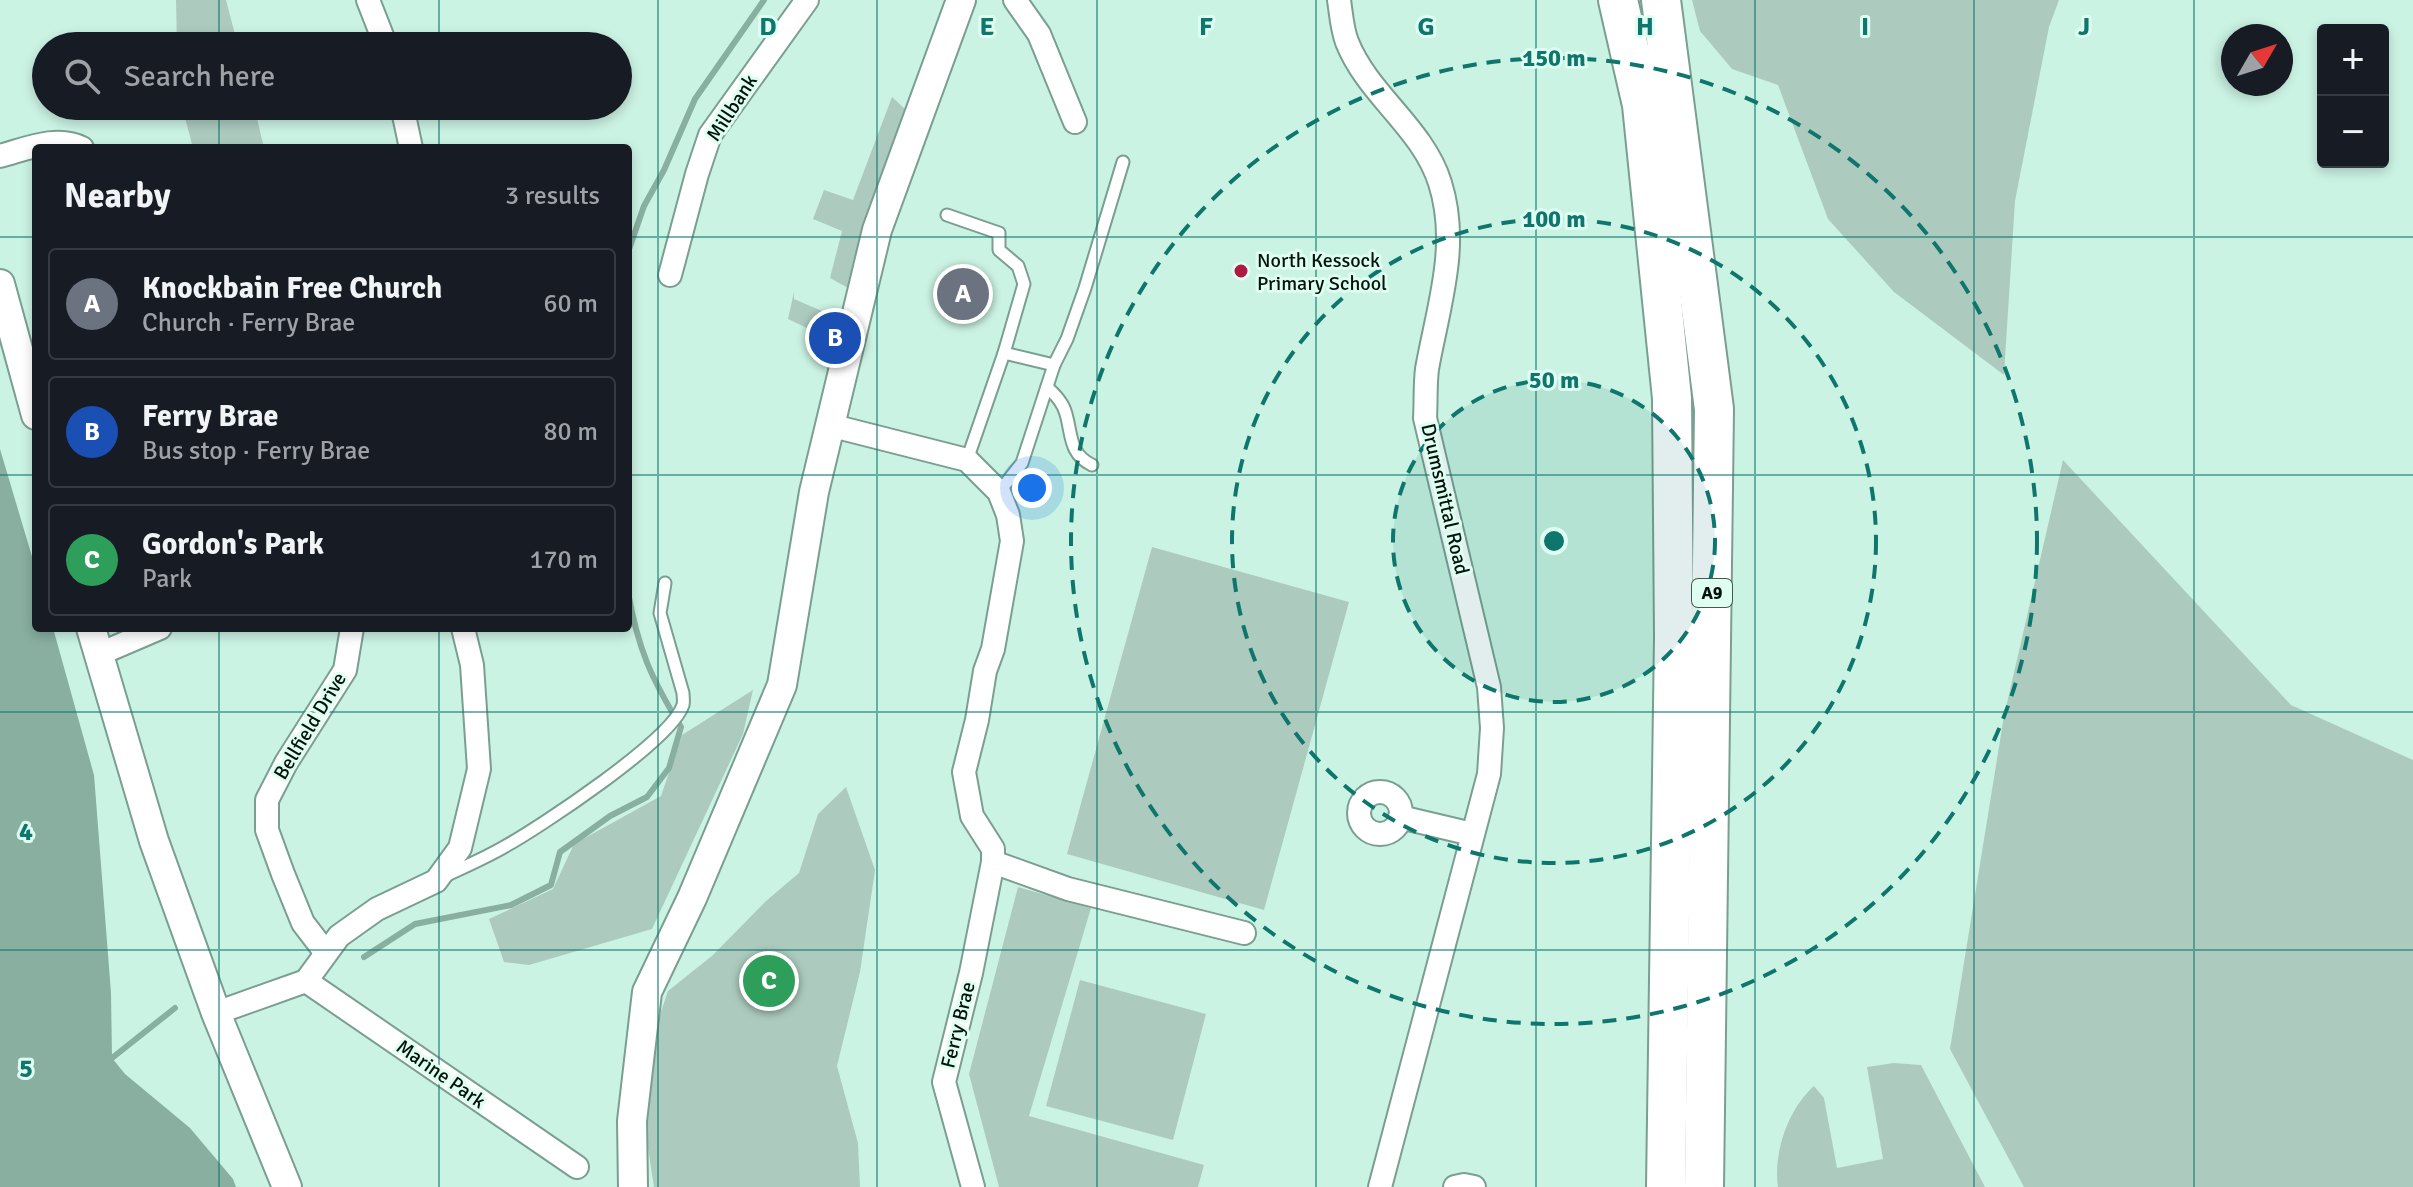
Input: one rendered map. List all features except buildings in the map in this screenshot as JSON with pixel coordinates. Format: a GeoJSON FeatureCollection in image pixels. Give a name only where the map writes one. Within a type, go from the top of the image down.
{"type":"FeatureCollection","features":[{"type":"Feature","properties":{"kind":"highway","name":"A9"},"geometry":{"type":"LineString","coordinates":[[1618,0],[1642,105],[1672,398],[1674,637],[1666,1187]]}},
{"type":"Feature","properties":{"kind":"highway","name":"A9"},"geometry":{"type":"LineString","coordinates":[[1661,1],[1714,409],[1704,1187]]}},
{"type":"Feature","properties":{"kind":"street"},"geometry":{"type":"LineString","coordinates":[[368,0],[381,32]]}},
{"type":"Feature","properties":{"kind":"street","name":"Millbank"},"geometry":{"type":"LineString","coordinates":[[670,275],[710,135],[807,0]]}},
{"type":"Feature","properties":{"kind":"street"},"geometry":{"type":"LineString","coordinates":[[633,1187],[632,1121],[647,992],[692,898],[782,685],[814,492],[877,230],[961,0]]}},
{"type":"Feature","properties":{"kind":"street"},"geometry":{"type":"LineString","coordinates":[[1015,0],[1039,34],[1075,122]]}},
{"type":"Feature","properties":{"kind":"street","name":"Drumsmittal Road"},"geometry":{"type":"LineString","coordinates":[[1339,0],[1346,40],[1363,73],[1421,143],[1440,183],[1450,232],[1443,300],[1427,372],[1425,418],[1489,687],[1492,728],[1489,774],[1385,1186]]}},
{"type":"Feature","properties":{"kind":"street"},"geometry":{"type":"LineString","coordinates":[[405,120],[410,144]]}},
{"type":"Feature","properties":{"kind":"street"},"geometry":{"type":"LineString","coordinates":[[44,144],[73,144]]}},
{"type":"Feature","properties":{"kind":"street"},"geometry":{"type":"LineString","coordinates":[[0,156],[32,147]]}},
{"type":"Feature","properties":{"kind":"street"},"geometry":{"type":"LineString","coordinates":[[0,284],[32,400]]}},
{"type":"Feature","properties":{"kind":"street"},"geometry":{"type":"LineString","coordinates":[[829,425],[967,460],[999,492],[1008,515],[1012,541],[993,649],[985,671],[964,772],[972,816],[993,849],[993,862],[1068,889],[1244,933]]}},
{"type":"Feature","properties":{"kind":"street"},"geometry":{"type":"LineString","coordinates":[[141,632],[94,642],[154,841],[216,1013],[287,1187]]}},
{"type":"Feature","properties":{"kind":"street","name":"Bellfield Drive"},"geometry":{"type":"LineString","coordinates":[[326,953],[303,923],[283,874],[267,830],[267,800],[286,763],[345,670],[351,632]]}},
{"type":"Feature","properties":{"kind":"street"},"geometry":{"type":"LineString","coordinates":[[216,1013],[306,981],[339,936],[377,909],[436,881],[460,848],[479,769],[472,665],[464,632]]}},
{"type":"Feature","properties":{"kind":"street"},"geometry":{"type":"LineString","coordinates":[[1400,817],[1472,834]]}},
{"type":"Feature","properties":{"kind":"street","name":"Ferry Brae"},"geometry":{"type":"LineString","coordinates":[[973,1187],[944,1082],[971,973],[993,862]]}},
{"type":"Feature","properties":{"kind":"street","name":"Marine Park"},"geometry":{"type":"LineString","coordinates":[[306,981],[577,1167]]}},
{"type":"Feature","properties":{"kind":"street"},"geometry":{"type":"LineString","coordinates":[[1455,1187],[1474,1187]]}},
{"type":"Feature","properties":{"kind":"lane"},"geometry":{"type":"LineString","coordinates":[[999,492],[1022,463],[1054,365],[1085,288],[1123,162]]}},
{"type":"Feature","properties":{"kind":"lane"},"geometry":{"type":"LineString","coordinates":[[947,215],[999,233],[999,250],[1018,266],[1024,284],[967,460]]}},
{"type":"Feature","properties":{"kind":"lane"},"geometry":{"type":"LineString","coordinates":[[1004,353],[1054,365]]}},
{"type":"Feature","properties":{"kind":"lane"},"geometry":{"type":"LineString","coordinates":[[1047,387],[1059,398],[1075,451],[1081,460],[1092,465]]}},
{"type":"Feature","properties":{"kind":"lane"},"geometry":{"type":"LineString","coordinates":[[436,881],[506,846],[603,782],[660,733],[678,713],[684,703],[683,693],[660,613],[665,583]]}},
{"type":"Feature","properties":{"kind":"shaded area"},"geometry":{"type":"Polygon","coordinates":[[[176,0],[226,0],[234,32],[177,32],[176,0]]]}},
{"type":"Feature","properties":{"kind":"shaded area"},"geometry":{"type":"Polygon","coordinates":[[[1692,0],[2059,0],[2049,27],[2015,201],[2004,375],[1894,292],[1828,219],[1778,85],[1732,69],[1700,31],[1692,0]]]}},
{"type":"Feature","properties":{"kind":"shaded area"},"geometry":{"type":"Polygon","coordinates":[[[892,97],[907,111],[898,142],[869,207],[848,288],[830,278],[842,231],[813,219],[824,190],[853,200],[892,97]]]}},
{"type":"Feature","properties":{"kind":"shaded area"},"geometry":{"type":"Polygon","coordinates":[[[186,120],[257,120],[263,144],[192,144],[186,120]]]}},
{"type":"Feature","properties":{"kind":"shaded area"},"geometry":{"type":"Polygon","coordinates":[[[794,292],[794,299],[838,318],[830,339],[788,319],[794,292]]]}},
{"type":"Feature","properties":{"kind":"shaded area"},"geometry":{"type":"Polygon","coordinates":[[[0,449],[32,557],[32,632],[54,632],[94,775],[111,993],[112,1058],[125,1074],[190,1128],[233,1179],[236,1187],[0,1187],[0,449]]]}},
{"type":"Feature","properties":{"kind":"shaded area"},"geometry":{"type":"Polygon","coordinates":[[[2063,460],[2291,705],[2413,760],[2413,1187],[2024,1187],[1950,1049],[2004,716],[2063,460]]]}},
{"type":"Feature","properties":{"kind":"shaded area"},"geometry":{"type":"Polygon","coordinates":[[[1152,547],[1349,602],[1264,910],[1067,854],[1152,547]]]}},
{"type":"Feature","properties":{"kind":"shaded area"},"geometry":{"type":"Polygon","coordinates":[[[753,690],[743,734],[652,929],[529,965],[504,962],[489,919],[553,889],[574,844],[661,796],[682,735],[753,690]]]}},
{"type":"Feature","properties":{"kind":"shaded area"},"geometry":{"type":"Polygon","coordinates":[[[846,787],[875,870],[860,972],[837,1066],[858,1143],[860,1187],[654,1187],[645,1129],[647,1053],[668,991],[713,955],[766,901],[799,873],[818,814],[846,787]]]}},
{"type":"Feature","properties":{"kind":"shaded area"},"geometry":{"type":"Polygon","coordinates":[[[1018,887],[1091,908],[1029,1116],[1204,1165],[1198,1187],[999,1187],[969,1074],[1018,887]]]}},
{"type":"Feature","properties":{"kind":"shaded area"},"geometry":{"type":"Polygon","coordinates":[[[1080,980],[1206,1014],[1173,1140],[1046,1106],[1080,980]]]}},
{"type":"Feature","properties":{"kind":"shaded area"},"geometry":{"type":"Polygon","coordinates":[[[1894,1063],[1921,1065],[1985,1187],[1778,1187],[1778,1160],[1784,1132],[1797,1107],[1814,1086],[1824,1098],[1837,1168],[1883,1159],[1867,1067],[1894,1063]]]}},
{"type":"Feature","properties":{"kind":"waterway"},"geometry":{"type":"LineString","coordinates":[[632,240],[644,206],[664,170],[695,99],[764,0]]}},
{"type":"Feature","properties":{"kind":"waterway"},"geometry":{"type":"LineString","coordinates":[[364,957],[415,924],[511,905],[551,885],[560,852],[610,816],[647,797],[669,768],[681,727],[647,662],[632,611]]}},
{"type":"Feature","properties":{"kind":"waterway"},"geometry":{"type":"LineString","coordinates":[[112,1058],[175,1008]]}},
{"type":"Feature","properties":{"kind":"place","name":"North Kessock Primary School"},"geometry":{"type":"Point","coordinates":[1241,271]}},
{"type":"Feature","properties":{"kind":"place","name":"Knockbain Free Church"},"geometry":{"type":"Point","coordinates":[963,294]}},
{"type":"Feature","properties":{"kind":"place","name":"Ferry Brae"},"geometry":{"type":"Point","coordinates":[835,338]}},
{"type":"Feature","properties":{"kind":"place","name":"Gordon's Park"},"geometry":{"type":"Point","coordinates":[769,981]}}]}
